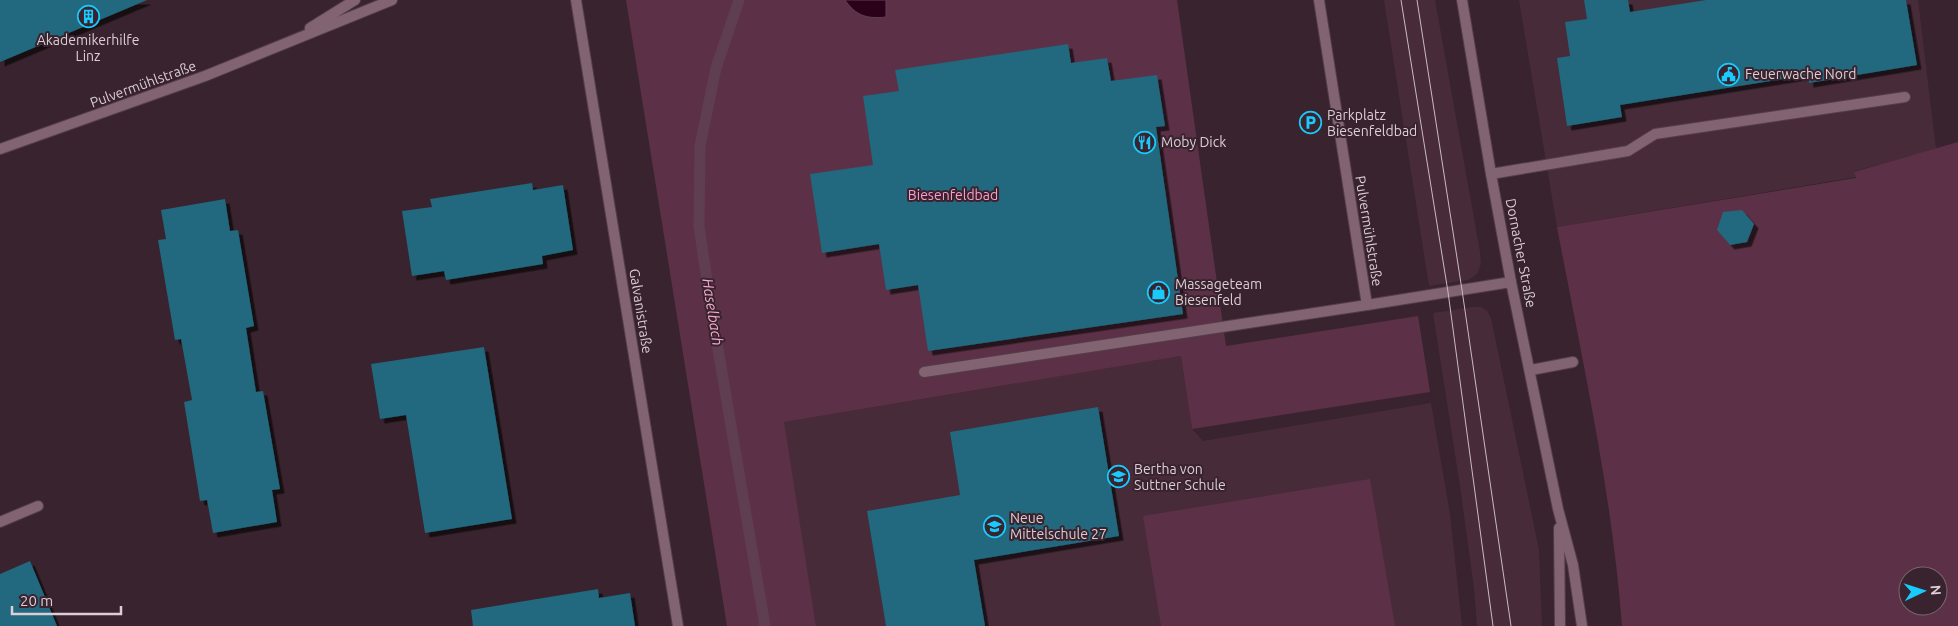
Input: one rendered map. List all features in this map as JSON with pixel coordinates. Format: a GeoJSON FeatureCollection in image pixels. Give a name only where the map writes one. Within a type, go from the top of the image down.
{"type":"FeatureCollection","features":[{"type":"Feature","properties":{"kind":"street","name":"Pulvermühlstraße"},"geometry":{"type":"LineString","coordinates":[[293,40],[355,0]]}},
{"type":"Feature","properties":{"kind":"street","name":"Pulvermühlstraße"},"geometry":{"type":"LineString","coordinates":[[0,149],[169,90],[392,0]]}},
{"type":"Feature","properties":{"kind":"street","name":"Galvanistraße"},"geometry":{"type":"LineString","coordinates":[[576,0],[678,626]]}},
{"type":"Feature","properties":{"kind":"street","name":"Pulvermühlstraße"},"geometry":{"type":"LineString","coordinates":[[924,372],[1366,304],[1319,0]]}},
{"type":"Feature","properties":{"kind":"street","name":"Dornacher Straße"},"geometry":{"type":"LineString","coordinates":[[1462,0],[1491,174],[1558,510],[1573,565],[1582,626]]}},
{"type":"Feature","properties":{"kind":"street"},"geometry":{"type":"LineString","coordinates":[[1491,174],[1628,151],[1656,134],[1905,96]]}},
{"type":"Feature","properties":{"kind":"street"},"geometry":{"type":"LineString","coordinates":[[1366,304],[1512,282]]}},
{"type":"Feature","properties":{"kind":"street"},"geometry":{"type":"LineString","coordinates":[[1531,370],[1573,362]]}},
{"type":"Feature","properties":{"kind":"street"},"geometry":{"type":"LineString","coordinates":[[0,522],[38,506]]}},
{"type":"Feature","properties":{"kind":"street","name":"Dornacher Straße"},"geometry":{"type":"LineString","coordinates":[[1558,510],[1560,626]]}},
{"type":"Feature","properties":{"kind":"shaded area"},"geometry":{"type":"Polygon","coordinates":[[[845,0],[886,0],[886,17],[862,15],[853,10],[845,0]]]}},
{"type":"Feature","properties":{"kind":"shaded area"},"geometry":{"type":"Polygon","coordinates":[[[1384,0],[1435,0],[1480,252],[1481,264],[1477,274],[1468,280],[1429,286],[1384,0]]]}},
{"type":"Feature","properties":{"kind":"shaded area","name":"Feuerwache Nord"},"geometry":{"type":"Polygon","coordinates":[[[1519,0],[1918,0],[1936,149],[1855,171],[1856,177],[1557,227],[1519,0]]]}},
{"type":"Feature","properties":{"kind":"shaded area"},"geometry":{"type":"Polygon","coordinates":[[[1481,307],[1487,311],[1491,318],[1539,550],[1542,626],[1477,626],[1474,588],[1460,486],[1433,313],[1481,307]]]}},
{"type":"Feature","properties":{"kind":"shaded area","name":"Bertha von Suttner Schule"},"geometry":{"type":"Polygon","coordinates":[[[1181,356],[1192,429],[1203,441],[1431,403],[1450,514],[1462,626],[816,626],[783,422],[1181,356]]]}},
{"type":"Feature","properties":{"kind":"green space","name":"Biesenfeldbad"},"geometry":{"type":"Polygon","coordinates":[[[626,0],[1177,0],[1226,346],[1418,316],[1430,392],[1192,429],[1181,356],[784,422],[816,626],[727,626],[626,0]]]}},
{"type":"Feature","properties":{"kind":"green space"},"geometry":{"type":"Polygon","coordinates":[[[1958,142],[1958,626],[1622,626],[1604,476],[1557,227],[1856,178],[1854,172],[1958,142]]]}},
{"type":"Feature","properties":{"kind":"green space"},"geometry":{"type":"Polygon","coordinates":[[[1370,479],[1395,626],[1161,626],[1143,516],[1370,479]]]}},
{"type":"Feature","properties":{"kind":"building"},"geometry":{"type":"Polygon","coordinates":[[[0,0],[147,0],[0,62],[0,0]]]}},
{"type":"Feature","properties":{"kind":"building"},"geometry":{"type":"Polygon","coordinates":[[[1584,0],[1628,0],[1630,12],[1706,0],[1906,0],[1917,65],[1809,83],[1808,75],[1620,105],[1622,117],[1567,126],[1557,58],[1570,56],[1565,22],[1587,19],[1584,0]]]}},
{"type":"Feature","properties":{"kind":"building"},"geometry":{"type":"Polygon","coordinates":[[[1068,44],[1071,63],[1107,58],[1111,81],[1157,75],[1165,126],[1156,127],[1183,314],[928,351],[918,285],[886,290],[879,244],[822,253],[810,174],[873,165],[863,96],[899,91],[895,70],[1068,44]]]}},
{"type":"Feature","properties":{"kind":"building"},"geometry":{"type":"Polygon","coordinates":[[[532,183],[533,190],[563,185],[573,250],[542,256],[543,264],[446,280],[444,271],[412,276],[402,211],[432,207],[430,199],[532,183]]]}},
{"type":"Feature","properties":{"kind":"building"},"geometry":{"type":"Polygon","coordinates":[[[225,199],[230,231],[238,230],[254,326],[246,328],[256,392],[263,391],[280,489],[272,490],[277,522],[213,533],[207,500],[200,501],[184,402],[192,400],[181,339],[175,340],[158,240],[166,239],[161,210],[225,199]]]}},
{"type":"Feature","properties":{"kind":"building"},"geometry":{"type":"Polygon","coordinates":[[[1742,210],[1754,224],[1747,242],[1730,245],[1717,230],[1723,212],[1742,210]]]}},
{"type":"Feature","properties":{"kind":"building"},"geometry":{"type":"Polygon","coordinates":[[[484,347],[512,519],[425,533],[406,415],[380,419],[371,364],[484,347]]]}},
{"type":"Feature","properties":{"kind":"building","name":"Neue Mittelschule 27"},"geometry":{"type":"Polygon","coordinates":[[[1098,407],[1119,536],[974,560],[985,626],[886,626],[867,511],[960,495],[950,432],[1098,407]]]}},
{"type":"Feature","properties":{"kind":"building"},"geometry":{"type":"Polygon","coordinates":[[[30,561],[57,626],[0,626],[0,574],[30,561]]]}},
{"type":"Feature","properties":{"kind":"building"},"geometry":{"type":"Polygon","coordinates":[[[598,589],[599,598],[630,593],[635,626],[473,626],[471,610],[598,589]]]}},
{"type":"Feature","properties":{"kind":"waterway","name":"Haselbach"},"geometry":{"type":"LineString","coordinates":[[739,0],[716,68],[700,146],[699,226],[711,308],[765,626]]}},
{"type":"Feature","properties":{"kind":"tram line"},"geometry":{"type":"LineString","coordinates":[[1401,0],[1448,292],[1493,626]]}},
{"type":"Feature","properties":{"kind":"tram line"},"geometry":{"type":"LineString","coordinates":[[1417,0],[1511,626]]}},
{"type":"Feature","properties":{"kind":"place","name":"Akademikerhilfe Linz"},"geometry":{"type":"Point","coordinates":[88,17]}},
{"type":"Feature","properties":{"kind":"place","name":"Feuerwache Nord"},"geometry":{"type":"Point","coordinates":[1729,74]}},
{"type":"Feature","properties":{"kind":"place","name":"Parkplatz Biesenfeldbad"},"geometry":{"type":"Point","coordinates":[1311,123]}},
{"type":"Feature","properties":{"kind":"place","name":"Moby Dick"},"geometry":{"type":"Point","coordinates":[1145,142]}},
{"type":"Feature","properties":{"kind":"place","name":"Massageteam Biesenfeld"},"geometry":{"type":"Point","coordinates":[1159,292]}},
{"type":"Feature","properties":{"kind":"place","name":"Bertha von Suttner Schule"},"geometry":{"type":"Point","coordinates":[1118,477]}},
{"type":"Feature","properties":{"kind":"place","name":"Neue Mittelschule 27"},"geometry":{"type":"Point","coordinates":[994,526]}}]}
